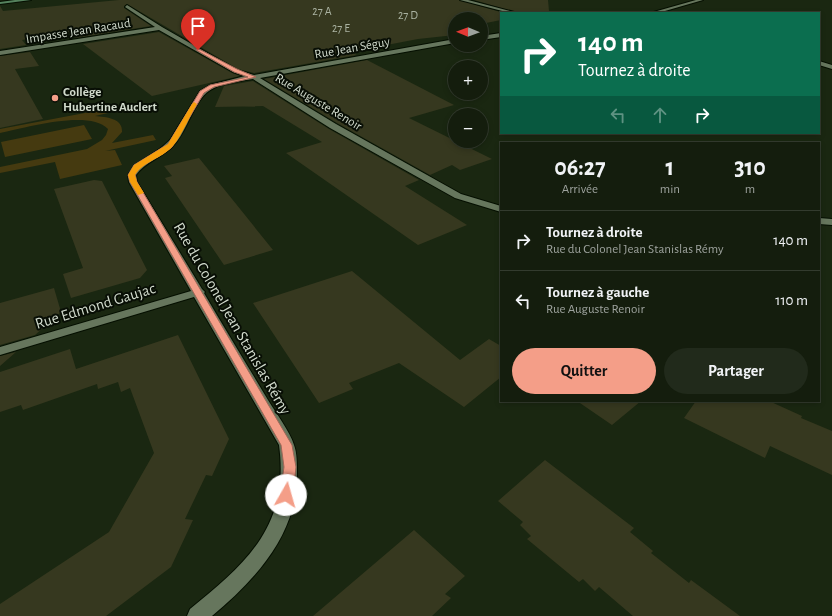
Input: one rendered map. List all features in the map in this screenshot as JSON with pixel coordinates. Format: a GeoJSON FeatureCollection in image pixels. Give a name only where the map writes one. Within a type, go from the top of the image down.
{"type":"FeatureCollection","features":[{"type":"Feature","properties":{"kind":"main road"},"geometry":{"type":"LineString","coordinates":[[0,2],[7,0]]}},
{"type":"Feature","properties":{"kind":"main road"},"geometry":{"type":"LineString","coordinates":[[0,2],[29,0]]}},
{"type":"Feature","properties":{"kind":"street"},"geometry":{"type":"LineString","coordinates":[[462,0],[512,12]]}},
{"type":"Feature","properties":{"kind":"street"},"geometry":{"type":"LineString","coordinates":[[656,12],[701,0]]}},
{"type":"Feature","properties":{"kind":"street","name":"Rue Auguste Renoir"},"geometry":{"type":"LineString","coordinates":[[127,6],[160,28],[235,70],[254,77],[333,126],[458,196],[500,209]]}},
{"type":"Feature","properties":{"kind":"street","name":"Impasse Jean Racaud"},"geometry":{"type":"LineString","coordinates":[[0,53],[160,28]]}},
{"type":"Feature","properties":{"kind":"street"},"geometry":{"type":"LineString","coordinates":[[488,37],[500,35]]}},
{"type":"Feature","properties":{"kind":"street","name":"Rue Jean Séguy"},"geometry":{"type":"LineString","coordinates":[[254,77],[448,42]]}},
{"type":"Feature","properties":{"kind":"street"},"geometry":{"type":"LineString","coordinates":[[820,63],[832,67]]}},
{"type":"Feature","properties":{"kind":"street","name":"Rue du Colonel Jean Stanislas Rémy"},"geometry":{"type":"LineString","coordinates":[[197,616],[249,570],[265,548],[276,527],[284,506],[290,467],[287,445],[199,292],[133,182],[132,175],[137,167],[162,152],[170,145],[202,92],[212,86],[254,77]]}},
{"type":"Feature","properties":{"kind":"street"},"geometry":{"type":"LineString","coordinates":[[820,221],[832,222]]}},
{"type":"Feature","properties":{"kind":"street","name":"Rue Edmond Gaujac"},"geometry":{"type":"LineString","coordinates":[[0,351],[199,292]]}},
{"type":"Feature","properties":{"kind":"shaded area"},"geometry":{"type":"Polygon","coordinates":[[[106,109],[108,113],[95,116],[113,119],[122,127],[122,132],[112,143],[153,135],[156,140],[105,151],[115,150],[122,165],[60,179],[55,162],[0,173],[0,167],[87,149],[102,140],[108,129],[99,123],[87,120],[72,120],[40,124],[0,133],[0,129],[106,109]]]}},
{"type":"Feature","properties":{"kind":"shaded area"},"geometry":{"type":"Polygon","coordinates":[[[84,125],[92,139],[5,157],[1,142],[84,125]]]}},
{"type":"Feature","properties":{"kind":"building"},"geometry":{"type":"Polygon","coordinates":[[[119,0],[459,0],[501,12],[500,20],[488,23],[488,12],[448,12],[448,36],[418,39],[350,52],[357,55],[254,73],[238,69],[127,4],[124,8],[151,26],[76,38],[69,32],[22,40],[26,45],[0,49],[0,6],[3,11],[119,0]]]}},
{"type":"Feature","properties":{"kind":"building"},"geometry":{"type":"Polygon","coordinates":[[[474,0],[548,0],[549,11],[516,12],[474,0]]]}},
{"type":"Feature","properties":{"kind":"building"},"geometry":{"type":"Polygon","coordinates":[[[159,32],[240,76],[152,96],[83,44],[159,32]]]}},
{"type":"Feature","properties":{"kind":"building"},"geometry":{"type":"Polygon","coordinates":[[[30,52],[39,66],[15,69],[43,119],[0,128],[0,56],[30,52]]]}},
{"type":"Feature","properties":{"kind":"building"},"geometry":{"type":"Polygon","coordinates":[[[367,60],[454,105],[409,118],[448,137],[448,148],[470,148],[492,159],[460,170],[452,165],[430,175],[337,123],[264,79],[367,60]]]}},
{"type":"Feature","properties":{"kind":"building"},"geometry":{"type":"Polygon","coordinates":[[[253,81],[329,129],[419,180],[405,186],[467,225],[418,245],[286,153],[322,142],[263,106],[215,107],[224,86],[253,81]]]}},
{"type":"Feature","properties":{"kind":"building"},"geometry":{"type":"Polygon","coordinates":[[[199,158],[273,250],[224,265],[165,178],[172,176],[164,166],[199,158]]]}},
{"type":"Feature","properties":{"kind":"building"},"geometry":{"type":"Polygon","coordinates":[[[94,180],[102,181],[147,270],[140,278],[71,298],[63,274],[83,268],[54,189],[94,180]]]}},
{"type":"Feature","properties":{"kind":"building"},"geometry":{"type":"Polygon","coordinates":[[[352,271],[460,360],[489,339],[500,345],[500,378],[464,407],[399,363],[349,383],[353,389],[319,403],[253,303],[352,271]]]}},
{"type":"Feature","properties":{"kind":"building"},"geometry":{"type":"Polygon","coordinates":[[[54,288],[61,312],[35,335],[0,345],[0,303],[54,288]]]}},
{"type":"Feature","properties":{"kind":"building"},"geometry":{"type":"Polygon","coordinates":[[[178,335],[229,439],[212,476],[206,475],[185,519],[193,520],[171,567],[106,616],[0,616],[0,604],[109,532],[154,453],[130,388],[121,392],[118,382],[98,389],[97,384],[23,410],[21,405],[0,412],[0,372],[70,349],[76,369],[178,335]]]}},
{"type":"Feature","properties":{"kind":"building"},"geometry":{"type":"Polygon","coordinates":[[[16,352],[0,366],[0,356],[16,352]]]}},
{"type":"Feature","properties":{"kind":"building"},"geometry":{"type":"Polygon","coordinates":[[[578,402],[640,402],[612,425],[578,402]]]}},
{"type":"Feature","properties":{"kind":"building"},"geometry":{"type":"Polygon","coordinates":[[[695,402],[771,402],[802,416],[801,418],[832,431],[832,475],[770,446],[765,458],[684,418],[695,402]]]}},
{"type":"Feature","properties":{"kind":"building"},"geometry":{"type":"Polygon","coordinates":[[[545,460],[634,528],[630,532],[653,551],[651,553],[689,583],[691,580],[740,616],[633,616],[599,587],[595,591],[583,579],[579,582],[527,539],[531,536],[520,525],[523,522],[498,501],[545,460]]]}},
{"type":"Feature","properties":{"kind":"building"},"geometry":{"type":"Polygon","coordinates":[[[414,530],[465,576],[445,594],[451,598],[432,616],[313,616],[414,530]]]}},
{"type":"Feature","properties":{"kind":"slow traffic"},"geometry":{"type":"LineString","coordinates":[[140,193],[133,182],[132,175],[137,167],[162,152],[170,145],[194,104]]}},
{"type":"Feature","properties":{"kind":"place","name":"Collège Hubertine Auclert"},"geometry":{"type":"Point","coordinates":[55,98]}},
{"type":"Feature","properties":{"kind":"route"},"geometry":{"type":"LineString","coordinates":[[198,50],[235,70],[254,77],[212,86],[202,92],[170,145],[162,152],[137,167],[132,175],[133,182],[199,292],[287,445],[290,467],[286,495]]}}]}
